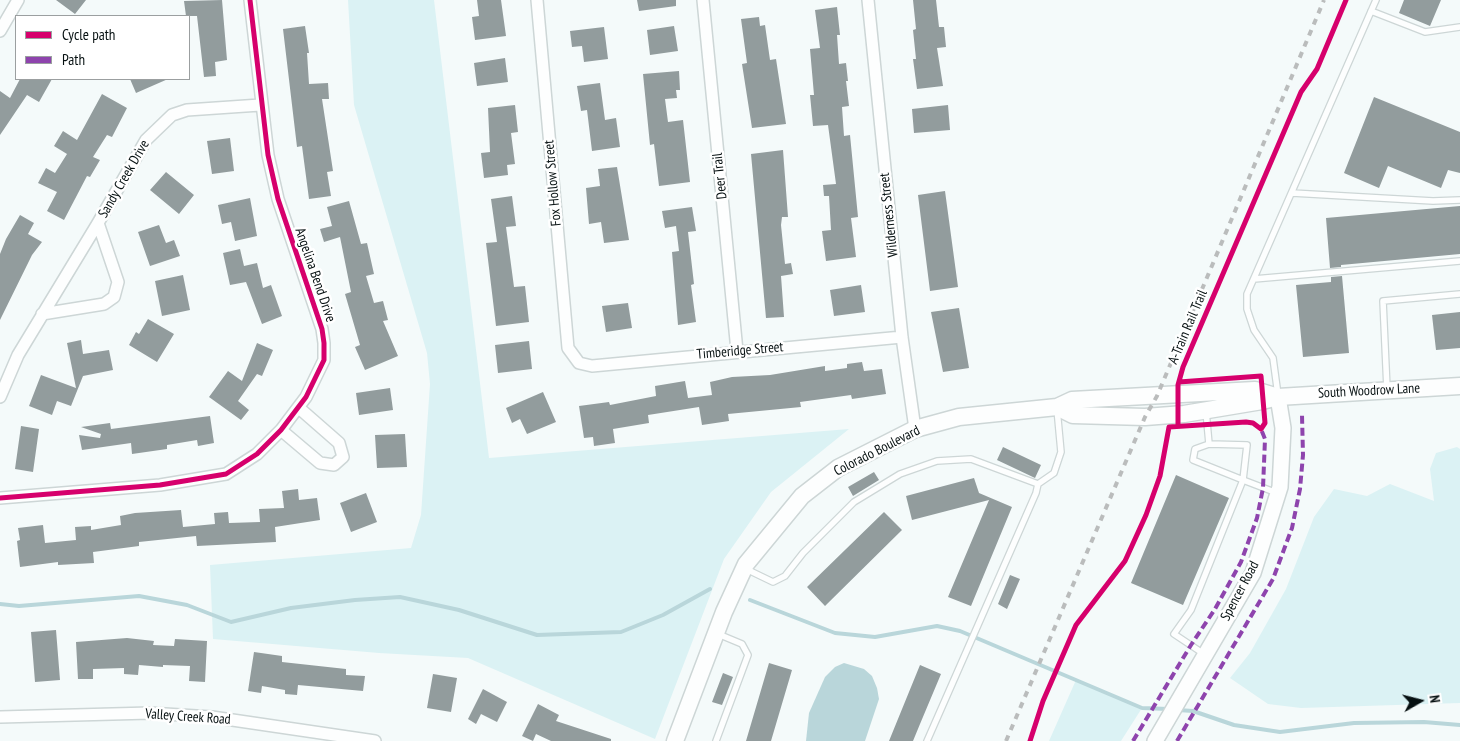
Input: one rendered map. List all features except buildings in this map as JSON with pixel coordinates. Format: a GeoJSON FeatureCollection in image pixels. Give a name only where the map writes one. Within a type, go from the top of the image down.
{"type":"FeatureCollection","features":[{"type":"Feature","properties":{"kind":"main road","name":"South Woodrow Lane"},"geometry":{"type":"LineString","coordinates":[[1278,397],[1460,386]]}},
{"type":"Feature","properties":{"kind":"main road","name":"Colorado Boulevard"},"geometry":{"type":"LineString","coordinates":[[675,741],[716,633],[744,569],[802,496],[838,468],[915,429],[959,417],[1057,406],[1072,400],[1255,390],[1278,397]]}},
{"type":"Feature","properties":{"kind":"main road","name":"Colorado Boulevard"},"geometry":{"type":"LineString","coordinates":[[1057,406],[1073,415],[1145,417],[1206,410],[1278,397]]}},
{"type":"Feature","properties":{"kind":"street","name":"Angelina Bend Drive"},"geometry":{"type":"LineString","coordinates":[[0,498],[160,486],[226,474],[257,454],[281,430],[299,408],[324,360],[322,329],[278,199],[260,105],[250,0]]}},
{"type":"Feature","properties":{"kind":"street","name":"Fox Hollow Street"},"geometry":{"type":"LineString","coordinates":[[537,0],[568,348],[579,363]]}},
{"type":"Feature","properties":{"kind":"street","name":"Deer Trail"},"geometry":{"type":"LineString","coordinates":[[703,0],[737,351]]}},
{"type":"Feature","properties":{"kind":"street","name":"Wilderness Street"},"geometry":{"type":"LineString","coordinates":[[868,0],[902,337],[915,429]]}},
{"type":"Feature","properties":{"kind":"street"},"geometry":{"type":"LineString","coordinates":[[0,31],[16,1]]}},
{"type":"Feature","properties":{"kind":"street","name":"Sandy Creek Drive"},"geometry":{"type":"LineString","coordinates":[[0,397],[18,355],[146,140],[172,115],[188,110],[260,105]]}},
{"type":"Feature","properties":{"kind":"street","name":"Sandy Creek Drive"},"geometry":{"type":"LineString","coordinates":[[42,314],[104,304],[114,297],[118,282],[98,223]]}},
{"type":"Feature","properties":{"kind":"street","name":"Timberidge Street"},"geometry":{"type":"LineString","coordinates":[[579,363],[592,366],[902,337]]}},
{"type":"Feature","properties":{"kind":"street","name":"Spencer Road"},"geometry":{"type":"LineString","coordinates":[[1157,738],[1253,573],[1278,494],[1283,428],[1278,397]]}},
{"type":"Feature","properties":{"kind":"street"},"geometry":{"type":"LineString","coordinates":[[281,430],[320,463],[334,465],[343,457],[340,444],[299,408]]}},
{"type":"Feature","properties":{"kind":"street","name":"Valley Creek Road"},"geometry":{"type":"LineString","coordinates":[[0,717],[150,714],[212,717],[306,736],[375,741]]}},
{"type":"Feature","properties":{"kind":"lane"},"geometry":{"type":"LineString","coordinates":[[1278,397],[1273,358],[1256,334],[1247,309],[1247,294],[1376,0]]}},
{"type":"Feature","properties":{"kind":"lane"},"geometry":{"type":"LineString","coordinates":[[1371,11],[1425,32],[1460,27]]}},
{"type":"Feature","properties":{"kind":"lane"},"geometry":{"type":"LineString","coordinates":[[1292,193],[1433,201],[1460,200]]}},
{"type":"Feature","properties":{"kind":"lane"},"geometry":{"type":"LineString","coordinates":[[1254,279],[1460,261]]}},
{"type":"Feature","properties":{"kind":"lane"},"geometry":{"type":"LineString","coordinates":[[1387,390],[1383,301],[1460,294]]}},
{"type":"Feature","properties":{"kind":"lane"},"geometry":{"type":"LineString","coordinates":[[928,741],[1036,493],[1038,484],[1054,473],[1061,452],[1057,406]]}},
{"type":"Feature","properties":{"kind":"lane"},"geometry":{"type":"LineString","coordinates":[[1206,410],[1209,444]]}},
{"type":"Feature","properties":{"kind":"lane"},"geometry":{"type":"LineString","coordinates":[[1205,655],[1174,634],[1191,610],[1243,480],[1247,445],[1209,444],[1195,449],[1194,460],[1243,480],[1278,494]]}},
{"type":"Feature","properties":{"kind":"lane"},"geometry":{"type":"LineString","coordinates":[[744,569],[773,582],[785,576],[803,553],[854,502],[900,474],[937,461],[971,459],[1038,484]]}},
{"type":"Feature","properties":{"kind":"lane"},"geometry":{"type":"LineString","coordinates":[[716,633],[742,644],[748,656],[716,741]]}},
{"type":"Feature","properties":{"kind":"shaded area"},"geometry":{"type":"Polygon","coordinates":[[[348,0],[434,0],[489,458],[849,429],[771,492],[724,559],[655,739],[468,658],[379,653],[213,639],[210,565],[411,548],[421,515],[430,384],[427,353],[354,105],[348,0]]]}},
{"type":"Feature","properties":{"kind":"shaded area"},"geometry":{"type":"Polygon","coordinates":[[[1457,447],[1460,449],[1460,703],[1301,708],[1268,704],[1230,678],[1250,653],[1286,589],[1314,517],[1334,489],[1367,496],[1390,484],[1434,501],[1430,469],[1436,453],[1457,447]]]}},
{"type":"Feature","properties":{"kind":"shaded area"},"geometry":{"type":"Polygon","coordinates":[[[1076,680],[1142,708],[1121,741],[1049,741],[1076,680]]]}},
{"type":"Feature","properties":{"kind":"water"},"geometry":{"type":"Polygon","coordinates":[[[844,663],[864,669],[872,676],[877,688],[879,699],[865,741],[806,741],[809,713],[825,677],[835,667],[844,663]]]}},
{"type":"Feature","properties":{"kind":"waterway"},"geometry":{"type":"LineString","coordinates":[[0,604],[19,606],[139,596],[187,605],[231,622],[291,608],[355,600],[400,597],[459,610],[537,635],[621,632],[663,615],[710,589]]}},
{"type":"Feature","properties":{"kind":"waterway"},"geometry":{"type":"LineString","coordinates":[[750,600],[835,633],[875,637],[937,626],[960,631],[1142,708],[1168,709]]}},
{"type":"Feature","properties":{"kind":"waterway"},"geometry":{"type":"LineString","coordinates":[[1178,710],[1193,711],[1234,725],[1280,732],[1354,723],[1424,722],[1460,725]]}},
{"type":"Feature","properties":{"kind":"railway"},"geometry":{"type":"LineString","coordinates":[[1006,741],[1145,417],[1157,396],[1324,0]]}},
{"type":"Feature","properties":{"kind":"marked path"},"geometry":{"type":"LineString","coordinates":[[1177,741],[1273,579],[1292,528],[1300,489],[1303,455],[1302,415]]}},
{"type":"Feature","properties":{"kind":"marked path"},"geometry":{"type":"LineString","coordinates":[[1133,741],[1215,609],[1241,562],[1257,518],[1263,488],[1265,439],[1261,429]]}},
{"type":"Feature","properties":{"kind":"cycle path"},"geometry":{"type":"LineString","coordinates":[[0,498],[160,485],[226,474],[257,454],[281,430],[306,397],[324,360],[324,343],[322,329],[278,199],[268,155],[250,0]]}},
{"type":"Feature","properties":{"kind":"cycle path","name":"A-Train Rail Trail"},"geometry":{"type":"LineString","coordinates":[[1178,426],[1178,385],[1183,367],[1301,92],[1317,69],[1346,0]]}},
{"type":"Feature","properties":{"kind":"cycle path"},"geometry":{"type":"LineString","coordinates":[[1030,741],[1043,701],[1076,625],[1125,561],[1146,515],[1160,476],[1169,427],[1246,422],[1253,423],[1261,429],[1265,423],[1261,376],[1179,382]]}}]}
